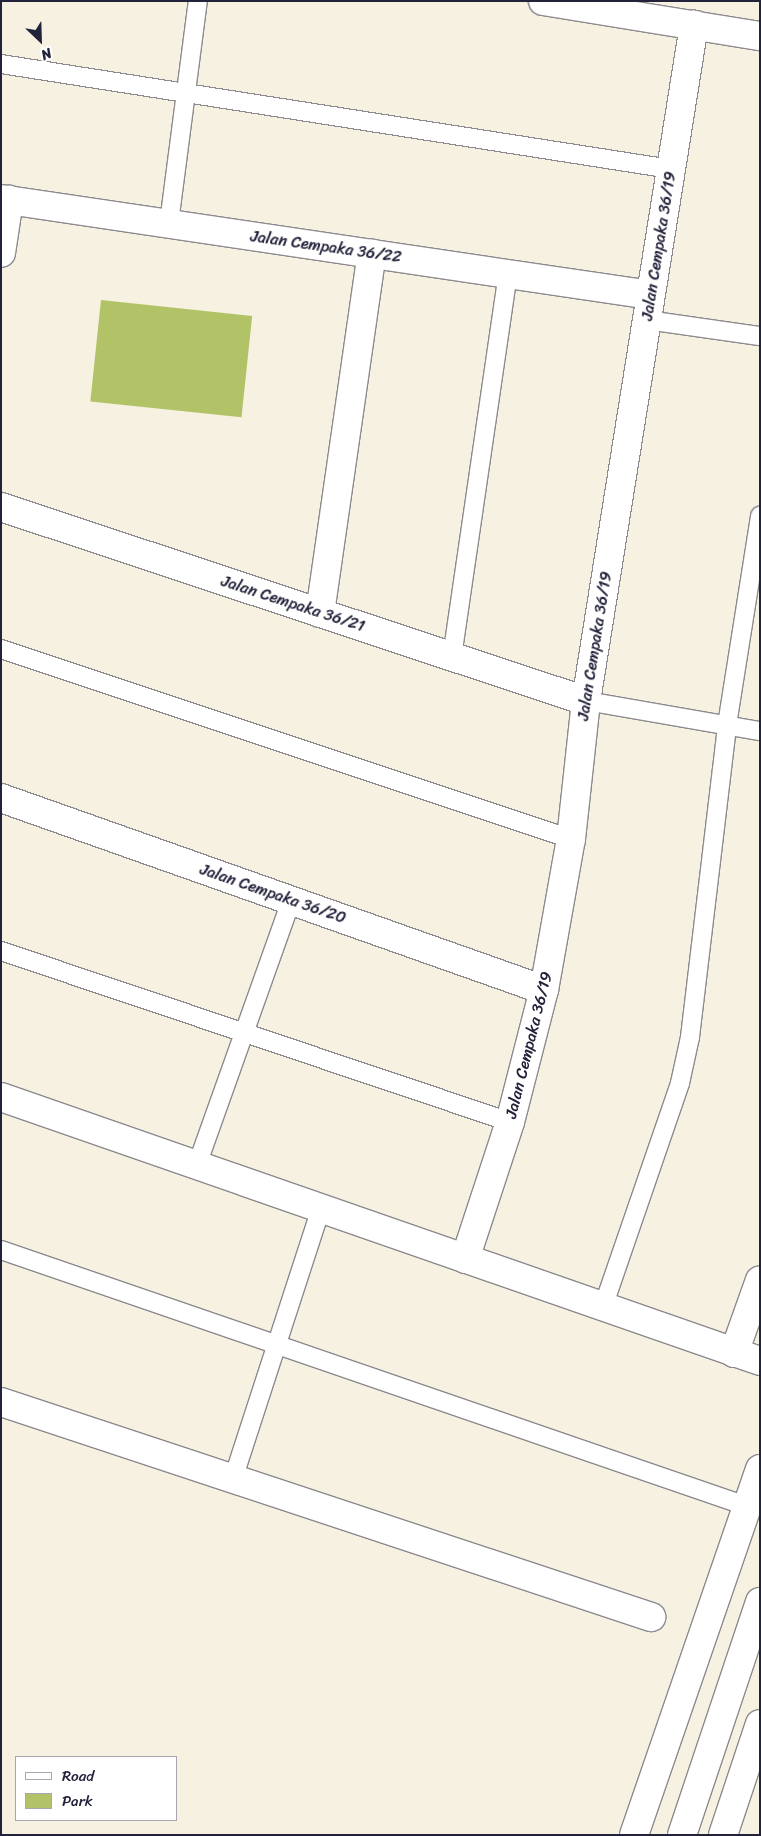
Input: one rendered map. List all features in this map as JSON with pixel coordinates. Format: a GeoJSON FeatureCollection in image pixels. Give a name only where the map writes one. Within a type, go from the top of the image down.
{"type":"FeatureCollection","features":[{"type":"Feature","properties":{"kind":"street"},"geometry":{"type":"LineString","coordinates":[[543,1],[760,36]]}},
{"type":"Feature","properties":{"kind":"street","name":"Jalan Cempaka 36/19"},"geometry":{"type":"LineString","coordinates":[[465,1259],[510,1122],[544,990],[571,840],[586,701],[694,25]]}},
{"type":"Feature","properties":{"kind":"street"},"geometry":{"type":"LineString","coordinates":[[1,253],[5,199]]}},
{"type":"Feature","properties":{"kind":"street","name":"Jalan Cempaka 36/22"},"geometry":{"type":"LineString","coordinates":[[5,199],[508,274],[649,307]]}},
{"type":"Feature","properties":{"kind":"street"},"geometry":{"type":"LineString","coordinates":[[320,613],[372,254]]}},
{"type":"Feature","properties":{"kind":"street","name":"Jalan Cempaka 36/21"},"geometry":{"type":"LineString","coordinates":[[1,507],[586,701]]}},
{"type":"Feature","properties":{"kind":"street","name":"Jalan Cempaka 36/20"},"geometry":{"type":"LineString","coordinates":[[1,798],[544,990]]}},
{"type":"Feature","properties":{"kind":"street"},"geometry":{"type":"LineString","coordinates":[[1,1097],[760,1361]]}},
{"type":"Feature","properties":{"kind":"street"},"geometry":{"type":"LineString","coordinates":[[734,1352],[760,1280]]}},
{"type":"Feature","properties":{"kind":"street"},"geometry":{"type":"LineString","coordinates":[[1,1402],[651,1617]]}},
{"type":"Feature","properties":{"kind":"street"},"geometry":{"type":"LineString","coordinates":[[634,1835],[760,1469]]}},
{"type":"Feature","properties":{"kind":"street"},"geometry":{"type":"LineString","coordinates":[[682,1835],[760,1602]]}},
{"type":"Feature","properties":{"kind":"street"},"geometry":{"type":"LineString","coordinates":[[723,1835],[760,1724]]}},
{"type":"Feature","properties":{"kind":"lane"},"geometry":{"type":"LineString","coordinates":[[169,223],[198,1]]}},
{"type":"Feature","properties":{"kind":"lane"},"geometry":{"type":"LineString","coordinates":[[1,64],[671,169]]}},
{"type":"Feature","properties":{"kind":"lane"},"geometry":{"type":"LineString","coordinates":[[452,657],[508,274]]}},
{"type":"Feature","properties":{"kind":"lane"},"geometry":{"type":"LineString","coordinates":[[649,307],[760,336]]}},
{"type":"Feature","properties":{"kind":"lane"},"geometry":{"type":"LineString","coordinates":[[604,1307],[680,1083],[690,1037],[726,725],[760,516]]}},
{"type":"Feature","properties":{"kind":"lane"},"geometry":{"type":"LineString","coordinates":[[1,649],[571,840]]}},
{"type":"Feature","properties":{"kind":"lane"},"geometry":{"type":"LineString","coordinates":[[586,701],[760,731]]}},
{"type":"Feature","properties":{"kind":"lane"},"geometry":{"type":"LineString","coordinates":[[197,1166],[291,901]]}},
{"type":"Feature","properties":{"kind":"lane"},"geometry":{"type":"LineString","coordinates":[[1,951],[510,1122]]}},
{"type":"Feature","properties":{"kind":"lane"},"geometry":{"type":"LineString","coordinates":[[233,1479],[320,1208]]}},
{"type":"Feature","properties":{"kind":"lane"},"geometry":{"type":"LineString","coordinates":[[1,1250],[746,1506]]}},
{"type":"Feature","properties":{"kind":"green space"},"geometry":{"type":"Polygon","coordinates":[[[101,300],[252,316],[242,417],[90,401],[101,300]]]}}]}
